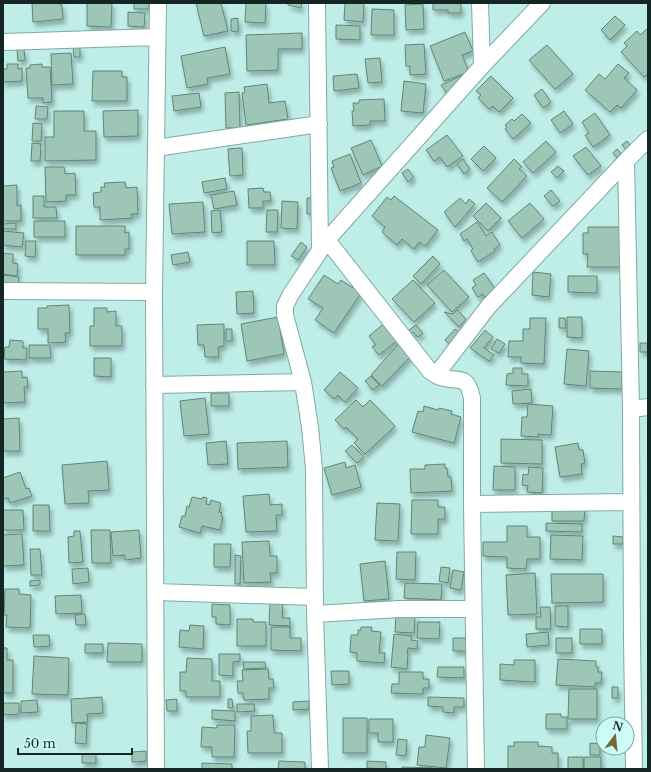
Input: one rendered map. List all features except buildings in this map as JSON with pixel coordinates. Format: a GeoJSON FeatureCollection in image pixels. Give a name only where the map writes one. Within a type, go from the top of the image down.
{"type":"FeatureCollection","features":[{"type":"Feature","properties":{"kind":"street"},"geometry":{"type":"LineString","coordinates":[[156,769],[154,292],[158,3]]}},
{"type":"Feature","properties":{"kind":"street"},"geometry":{"type":"LineString","coordinates":[[317,3],[319,124],[324,245],[430,370],[436,375],[445,378],[460,379],[466,382],[471,390],[476,769]]}},
{"type":"Feature","properties":{"kind":"street"},"geometry":{"type":"LineString","coordinates":[[480,3],[482,66]]}},
{"type":"Feature","properties":{"kind":"street"},"geometry":{"type":"LineString","coordinates":[[320,769],[315,614],[314,469],[310,427],[303,382],[285,315],[285,306],[291,294],[324,245],[482,66],[542,3]]}},
{"type":"Feature","properties":{"kind":"street"},"geometry":{"type":"LineString","coordinates":[[3,42],[157,37]]}},
{"type":"Feature","properties":{"kind":"street"},"geometry":{"type":"LineString","coordinates":[[156,148],[319,124]]}},
{"type":"Feature","properties":{"kind":"street"},"geometry":{"type":"LineString","coordinates":[[436,375],[488,307],[648,139]]}},
{"type":"Feature","properties":{"kind":"street"},"geometry":{"type":"LineString","coordinates":[[626,161],[631,409],[634,769]]}},
{"type":"Feature","properties":{"kind":"street"},"geometry":{"type":"LineString","coordinates":[[3,291],[154,292]]}},
{"type":"Feature","properties":{"kind":"street"},"geometry":{"type":"LineString","coordinates":[[154,385],[303,382]]}},
{"type":"Feature","properties":{"kind":"street"},"geometry":{"type":"LineString","coordinates":[[631,409],[648,408]]}},
{"type":"Feature","properties":{"kind":"street"},"geometry":{"type":"LineString","coordinates":[[472,504],[631,502]]}},
{"type":"Feature","properties":{"kind":"street"},"geometry":{"type":"LineString","coordinates":[[156,592],[315,597]]}},
{"type":"Feature","properties":{"kind":"street"},"geometry":{"type":"LineString","coordinates":[[315,614],[399,609],[473,609]]}}]}
